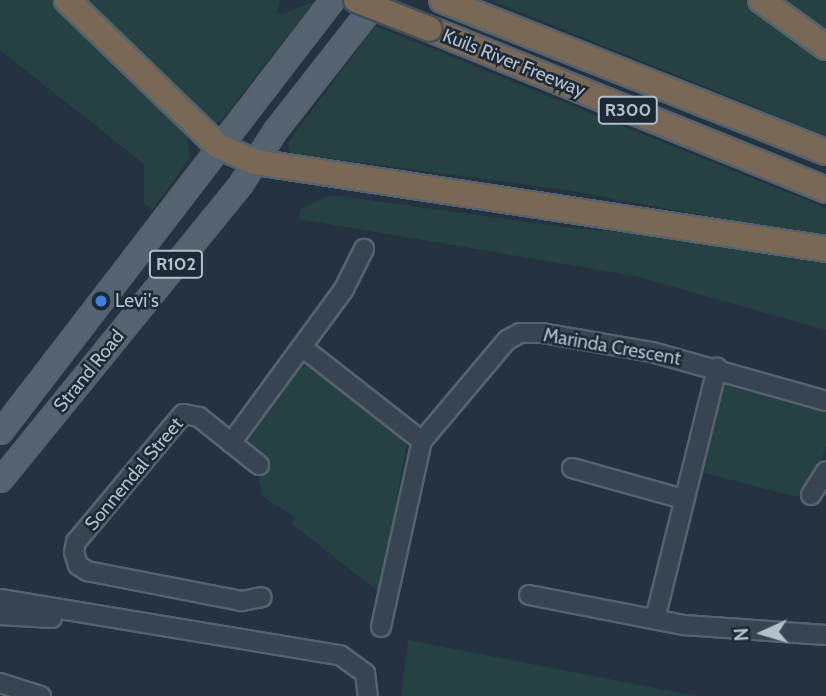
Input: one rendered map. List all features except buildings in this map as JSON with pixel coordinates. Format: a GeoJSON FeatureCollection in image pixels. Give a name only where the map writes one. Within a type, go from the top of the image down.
{"type":"FeatureCollection","features":[{"type":"Feature","properties":{"kind":"highway"},"geometry":{"type":"LineString","coordinates":[[67,0],[218,146],[255,162],[826,249]]}},
{"type":"Feature","properties":{"kind":"highway","name":"Kuils River Freeway"},"geometry":{"type":"LineString","coordinates":[[356,0],[826,190]]}},
{"type":"Feature","properties":{"kind":"highway"},"geometry":{"type":"LineString","coordinates":[[761,0],[826,47]]}},
{"type":"Feature","properties":{"kind":"highway","name":"Kuils River Freeway"},"geometry":{"type":"LineString","coordinates":[[448,2],[826,152]]}},
{"type":"Feature","properties":{"kind":"main road","name":"R102"},"geometry":{"type":"LineString","coordinates":[[218,146],[332,0]]}},
{"type":"Feature","properties":{"kind":"main road","name":"R102"},"geometry":{"type":"LineString","coordinates":[[255,162],[377,0]]}},
{"type":"Feature","properties":{"kind":"main road","name":"Strand Road"},"geometry":{"type":"LineString","coordinates":[[0,432],[218,146]]}},
{"type":"Feature","properties":{"kind":"main road","name":"Strand Road"},"geometry":{"type":"LineString","coordinates":[[0,480],[255,162]]}},
{"type":"Feature","properties":{"kind":"street"},"geometry":{"type":"LineString","coordinates":[[231,443],[344,289],[364,249]]}},
{"type":"Feature","properties":{"kind":"street","name":"Marinda Crescent"},"geometry":{"type":"LineString","coordinates":[[381,627],[410,476],[422,441],[497,348],[520,333],[598,342],[717,368],[826,401]]}},
{"type":"Feature","properties":{"kind":"street"},"geometry":{"type":"LineString","coordinates":[[302,348],[422,441]]}},
{"type":"Feature","properties":{"kind":"street"},"geometry":{"type":"LineString","coordinates":[[655,620],[682,499],[717,368]]}},
{"type":"Feature","properties":{"kind":"street","name":"Sonnendal Street"},"geometry":{"type":"LineString","coordinates":[[259,465],[200,417],[188,414],[178,417],[76,541],[75,556],[87,571],[242,601],[262,597]]}},
{"type":"Feature","properties":{"kind":"street"},"geometry":{"type":"LineString","coordinates":[[572,468],[682,499]]}},
{"type":"Feature","properties":{"kind":"street"},"geometry":{"type":"LineString","coordinates":[[811,495],[826,471]]}},
{"type":"Feature","properties":{"kind":"street"},"geometry":{"type":"LineString","coordinates":[[529,595],[716,629],[826,635]]}},
{"type":"Feature","properties":{"kind":"street"},"geometry":{"type":"LineString","coordinates":[[0,599],[101,618],[340,655],[365,673],[368,696]]}},
{"type":"Feature","properties":{"kind":"street"},"geometry":{"type":"LineString","coordinates":[[0,615],[101,618]]}},
{"type":"Feature","properties":{"kind":"street"},"geometry":{"type":"LineString","coordinates":[[0,683],[41,696]]}},
{"type":"Feature","properties":{"kind":"green space"},"geometry":{"type":"Polygon","coordinates":[[[0,0],[53,0],[187,133],[190,157],[153,209],[144,203],[144,164],[0,50],[0,0]]]}},
{"type":"Feature","properties":{"kind":"green space"},"geometry":{"type":"Polygon","coordinates":[[[83,0],[280,0],[277,13],[282,14],[315,1],[221,121],[211,125],[83,0]]]}},
{"type":"Feature","properties":{"kind":"green space"},"geometry":{"type":"Polygon","coordinates":[[[491,0],[747,0],[826,58],[826,136],[491,0]]]}},
{"type":"Feature","properties":{"kind":"green space"},"geometry":{"type":"Polygon","coordinates":[[[776,0],[826,0],[826,37],[776,0]]]}},
{"type":"Feature","properties":{"kind":"green space"},"geometry":{"type":"Polygon","coordinates":[[[375,26],[826,208],[826,238],[566,190],[290,153],[288,143],[375,26]]]}},
{"type":"Feature","properties":{"kind":"green space"},"geometry":{"type":"Polygon","coordinates":[[[332,195],[571,228],[676,237],[826,262],[826,330],[635,276],[299,219],[301,208],[332,195]]]}},
{"type":"Feature","properties":{"kind":"green space"},"geometry":{"type":"Polygon","coordinates":[[[306,365],[312,365],[407,443],[380,593],[292,524],[296,518],[262,496],[258,474],[267,464],[248,446],[248,433],[296,371],[306,365]]]}},
{"type":"Feature","properties":{"kind":"green space"},"geometry":{"type":"Polygon","coordinates":[[[730,382],[826,409],[826,446],[815,481],[797,497],[697,471],[720,389],[730,382]]]}},
{"type":"Feature","properties":{"kind":"green space"},"geometry":{"type":"Polygon","coordinates":[[[408,640],[681,693],[701,696],[401,696],[408,640]]]}},
{"type":"Feature","properties":{"kind":"place","name":"Levi's"},"geometry":{"type":"Point","coordinates":[101,301]}}]}
